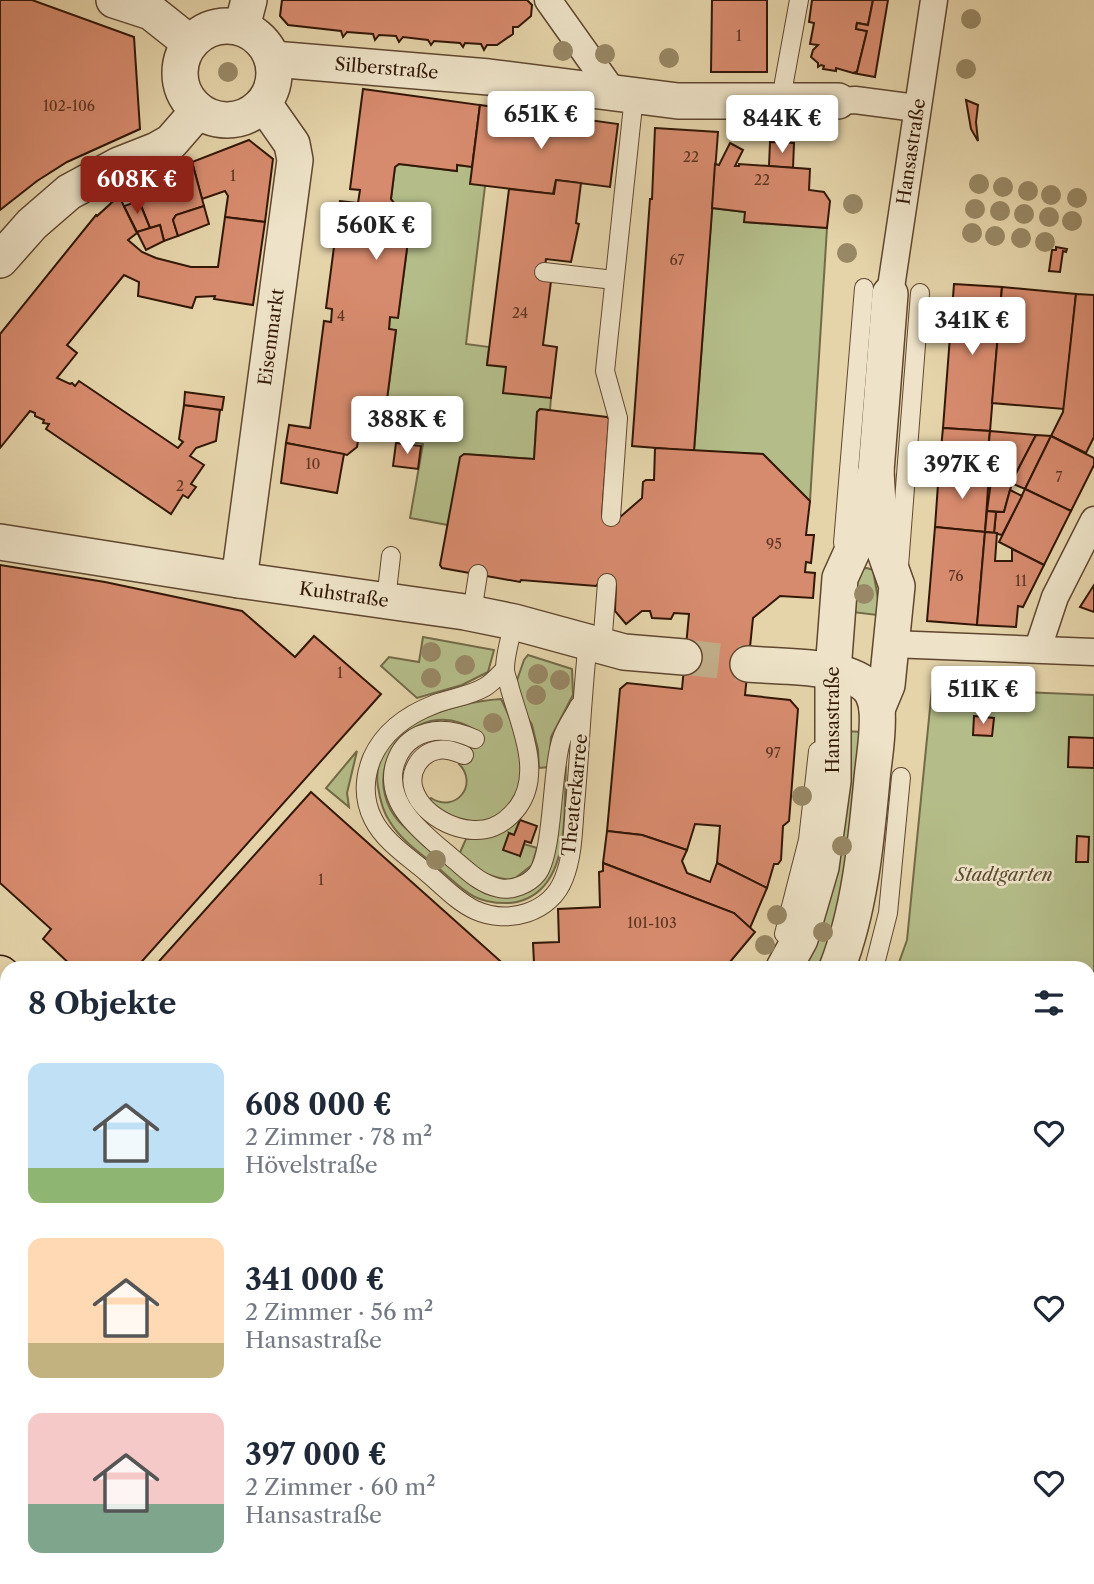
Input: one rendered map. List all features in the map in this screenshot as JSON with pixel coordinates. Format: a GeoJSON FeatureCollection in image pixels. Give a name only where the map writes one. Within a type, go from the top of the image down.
{"type":"FeatureCollection","features":[{"type":"Feature","properties":{"kind":"street"},"geometry":{"type":"LineString","coordinates":[[114,0],[152,6],[190,43]]}},
{"type":"Feature","properties":{"kind":"street"},"geometry":{"type":"LineString","coordinates":[[548,0],[624,95]]}},
{"type":"Feature","properties":{"kind":"street","name":"Hansastraße"},"geometry":{"type":"LineString","coordinates":[[857,687],[887,685],[897,586],[880,538],[876,471],[891,291],[934,0]]}},
{"type":"Feature","properties":{"kind":"street"},"geometry":{"type":"LineString","coordinates":[[245,14],[256,34],[267,46],[273,60],[275,75],[271,90],[264,104],[253,113],[239,119],[211,118],[198,111],[188,100],[181,86],[181,64],[190,43],[208,29],[245,14]]}},
{"type":"Feature","properties":{"kind":"street","name":"Silberstraße"},"geometry":{"type":"LineString","coordinates":[[273,60],[489,77],[678,101],[855,100],[916,108]]}},
{"type":"Feature","properties":{"kind":"street","name":"Eisenmarkt"},"geometry":{"type":"LineString","coordinates":[[239,580],[295,160],[292,144],[264,104]]}},
{"type":"Feature","properties":{"kind":"street"},"geometry":{"type":"LineString","coordinates":[[0,260],[32,224],[69,192],[118,165],[171,142],[198,111]]}},
{"type":"Feature","properties":{"kind":"street","name":"Hansastraße"},"geometry":{"type":"LineString","coordinates":[[840,961],[850,929],[862,867],[875,750],[857,687],[840,578],[859,536],[876,471]]}},
{"type":"Feature","properties":{"kind":"street"},"geometry":{"type":"LineString","coordinates":[[1038,648],[1055,597],[1094,520]]}},
{"type":"Feature","properties":{"kind":"street","name":"Kuhstraße"},"geometry":{"type":"LineString","coordinates":[[0,542],[472,613],[514,621],[624,652],[684,657]]}},
{"type":"Feature","properties":{"kind":"street"},"geometry":{"type":"LineString","coordinates":[[891,644],[1094,652]]}},
{"type":"Feature","properties":{"kind":"street"},"geometry":{"type":"LineString","coordinates":[[748,664],[857,687]]}},
{"type":"Feature","properties":{"kind":"street","name":"Hansastraße"},"geometry":{"type":"LineString","coordinates":[[788,961],[800,939],[821,867],[833,781],[857,687]]}},
{"type":"Feature","properties":{"kind":"lane"},"geometry":{"type":"LineString","coordinates":[[784,100],[784,82],[799,0]]}},
{"type":"Feature","properties":{"kind":"lane"},"geometry":{"type":"LineString","coordinates":[[611,517],[618,418],[605,371],[614,280],[624,95]]}},
{"type":"Feature","properties":{"kind":"lane"},"geometry":{"type":"LineString","coordinates":[[544,272],[614,280]]}},
{"type":"Feature","properties":{"kind":"lane"},"geometry":{"type":"LineString","coordinates":[[840,578],[891,291]]}},
{"type":"Feature","properties":{"kind":"lane"},"geometry":{"type":"LineString","coordinates":[[891,291],[897,586]]}},
{"type":"Feature","properties":{"kind":"lane"},"geometry":{"type":"LineString","coordinates":[[386,600],[391,556]]}},
{"type":"Feature","properties":{"kind":"lane"},"geometry":{"type":"LineString","coordinates":[[472,613],[478,574]]}},
{"type":"Feature","properties":{"kind":"lane","name":"Theaterkarree"},"geometry":{"type":"LineString","coordinates":[[505,669],[484,687],[433,704],[401,722],[380,744],[366,776],[365,788],[368,805],[379,828],[411,859],[475,910],[502,917],[531,912],[543,905],[564,879],[574,816],[581,702],[607,583]]}},
{"type":"Feature","properties":{"kind":"lane"},"geometry":{"type":"LineString","coordinates":[[464,755],[439,749],[424,755],[414,771],[414,791],[423,806],[448,824],[472,830],[495,827],[514,812],[528,786],[529,767],[524,734],[505,669],[514,621]]}},
{"type":"Feature","properties":{"kind":"lane","name":"Theaterkarree"},"geometry":{"type":"LineString","coordinates":[[475,739],[460,732],[439,729],[406,743],[396,758],[392,777],[395,794],[410,820],[483,883],[502,889],[523,885],[538,873],[545,853],[561,739],[581,702]]}},
{"type":"Feature","properties":{"kind":"lane"},"geometry":{"type":"LineString","coordinates":[[777,961],[808,840],[818,751]]}},
{"type":"Feature","properties":{"kind":"lane"},"geometry":{"type":"LineString","coordinates":[[876,961],[888,913],[901,777]]}},
{"type":"Feature","properties":{"kind":"green space"},"geometry":{"type":"Polygon","coordinates":[[[399,164],[456,171],[457,165],[472,167],[485,186],[466,344],[489,347],[487,364],[506,367],[551,398],[550,410],[540,409],[537,412],[534,459],[464,454],[448,525],[410,518],[423,444],[382,438],[396,331],[389,329],[390,317],[398,317],[412,211],[398,208],[391,199],[395,167],[399,164]]]}},
{"type":"Feature","properties":{"kind":"green space"},"geometry":{"type":"Polygon","coordinates":[[[712,208],[745,212],[745,222],[827,228],[810,501],[763,454],[694,451],[712,208]]]}},
{"type":"Feature","properties":{"kind":"green space"},"geometry":{"type":"Polygon","coordinates":[[[859,569],[873,570],[880,610],[877,615],[852,612],[859,569]]]}},
{"type":"Feature","properties":{"kind":"green space"},"geometry":{"type":"Polygon","coordinates":[[[423,637],[494,650],[488,672],[462,685],[417,698],[381,666],[389,657],[419,662],[423,637]]]}},
{"type":"Feature","properties":{"kind":"green space"},"geometry":{"type":"Polygon","coordinates":[[[528,655],[572,669],[573,695],[551,737],[549,767],[539,768],[532,725],[515,686],[528,655]]]}},
{"type":"Feature","properties":{"kind":"green space","name":"Stadtgarten"},"geometry":{"type":"Polygon","coordinates":[[[932,688],[1094,695],[1094,961],[900,961],[907,940],[932,688]]]}},
{"type":"Feature","properties":{"kind":"green space"},"geometry":{"type":"Polygon","coordinates":[[[501,699],[516,735],[522,773],[517,795],[504,811],[485,821],[463,821],[429,801],[431,798],[440,802],[456,800],[466,788],[465,772],[459,764],[482,734],[455,721],[437,720],[424,723],[403,737],[388,757],[383,782],[391,810],[410,832],[480,890],[494,896],[506,896],[530,891],[566,767],[565,814],[556,864],[550,878],[538,892],[522,901],[508,903],[476,898],[411,846],[388,818],[378,787],[379,766],[387,748],[400,733],[439,712],[461,705],[501,699]]]}},
{"type":"Feature","properties":{"kind":"green space"},"geometry":{"type":"Polygon","coordinates":[[[843,731],[863,732],[858,799],[832,937],[822,961],[800,961],[843,731]]]}},
{"type":"Feature","properties":{"kind":"green space"},"geometry":{"type":"Polygon","coordinates":[[[357,751],[347,793],[349,807],[326,788],[357,751]]]}},
{"type":"Feature","properties":{"kind":"green space"},"geometry":{"type":"Polygon","coordinates":[[[520,820],[514,835],[509,833],[520,856],[524,844],[537,848],[532,865],[513,880],[484,873],[458,857],[466,839],[495,835],[520,820]]]}},
{"type":"Feature","properties":{"kind":"building"},"geometry":{"type":"Polygon","coordinates":[[[0,0],[32,0],[134,37],[140,129],[67,162],[0,210],[0,0]]]}},
{"type":"Feature","properties":{"kind":"building"},"geometry":{"type":"Polygon","coordinates":[[[282,0],[527,0],[532,5],[531,16],[518,27],[513,27],[513,34],[497,45],[487,45],[484,50],[481,44],[465,43],[463,47],[460,43],[434,41],[431,45],[428,40],[403,37],[399,42],[396,36],[379,35],[375,40],[373,34],[347,32],[343,37],[341,31],[288,25],[280,16],[282,0]]]}},
{"type":"Feature","properties":{"kind":"building"},"geometry":{"type":"Polygon","coordinates":[[[712,0],[767,0],[767,72],[711,72],[712,0]]]}},
{"type":"Feature","properties":{"kind":"building"},"geometry":{"type":"Polygon","coordinates":[[[812,0],[873,0],[868,25],[857,23],[856,29],[867,31],[857,72],[836,68],[836,71],[823,69],[824,66],[818,67],[818,63],[811,57],[818,45],[810,44],[814,23],[809,22],[812,0]]]}},
{"type":"Feature","properties":{"kind":"building"},"geometry":{"type":"Polygon","coordinates":[[[873,0],[888,0],[875,77],[853,73],[857,72],[867,31],[856,29],[857,23],[868,25],[873,0]]]}},
{"type":"Feature","properties":{"kind":"building"},"geometry":{"type":"Polygon","coordinates":[[[363,89],[480,105],[472,167],[457,165],[457,171],[399,164],[395,167],[391,199],[398,208],[412,210],[398,318],[390,317],[389,329],[396,330],[382,438],[359,435],[357,447],[347,455],[286,443],[289,425],[310,428],[324,321],[331,322],[332,309],[326,308],[340,201],[358,203],[360,190],[350,189],[363,89]]]}},
{"type":"Feature","properties":{"kind":"building"},"geometry":{"type":"Polygon","coordinates":[[[966,100],[978,105],[978,141],[971,129],[966,100]]]}},
{"type":"Feature","properties":{"kind":"building"},"geometry":{"type":"Polygon","coordinates":[[[480,105],[618,124],[610,187],[556,180],[553,194],[470,184],[480,105]]]}},
{"type":"Feature","properties":{"kind":"building"},"geometry":{"type":"Polygon","coordinates":[[[655,128],[718,132],[694,451],[632,446],[652,199],[655,128]]]}},
{"type":"Feature","properties":{"kind":"building"},"geometry":{"type":"Polygon","coordinates":[[[249,140],[273,159],[265,222],[225,217],[228,196],[225,191],[202,199],[192,162],[249,140]]]}},
{"type":"Feature","properties":{"kind":"building"},"geometry":{"type":"Polygon","coordinates":[[[770,142],[794,143],[793,168],[769,166],[770,142]]]}},
{"type":"Feature","properties":{"kind":"building"},"geometry":{"type":"Polygon","coordinates":[[[730,143],[743,150],[735,166],[739,164],[810,169],[809,190],[824,192],[830,201],[827,228],[744,222],[745,212],[712,208],[715,164],[719,165],[730,143]]]}},
{"type":"Feature","properties":{"kind":"building"},"geometry":{"type":"Polygon","coordinates":[[[192,162],[204,206],[176,215],[173,220],[178,236],[164,241],[160,225],[150,228],[139,201],[152,197],[147,178],[192,162]]]}},
{"type":"Feature","properties":{"kind":"building"},"geometry":{"type":"Polygon","coordinates":[[[556,180],[581,183],[576,223],[579,224],[571,262],[546,259],[543,280],[551,281],[543,345],[557,347],[551,398],[503,393],[506,367],[487,365],[509,189],[554,194],[556,180]]]}},
{"type":"Feature","properties":{"kind":"building"},"geometry":{"type":"Polygon","coordinates":[[[119,196],[137,233],[128,240],[142,252],[156,258],[191,267],[218,267],[225,217],[265,222],[253,305],[214,299],[215,296],[196,297],[192,308],[138,296],[139,282],[124,275],[67,345],[77,353],[57,378],[75,386],[79,381],[178,448],[183,442],[179,439],[184,405],[220,410],[216,441],[196,448],[190,456],[204,465],[191,484],[196,487],[188,498],[183,495],[171,514],[46,429],[49,424],[43,423],[44,420],[30,411],[0,448],[0,334],[96,215],[119,196]]]}},
{"type":"Feature","properties":{"kind":"building"},"geometry":{"type":"Polygon","coordinates":[[[139,201],[150,228],[137,232],[124,206],[139,201]]]}},
{"type":"Feature","properties":{"kind":"building"},"geometry":{"type":"Polygon","coordinates":[[[204,206],[209,224],[178,236],[173,220],[176,215],[204,206]]]}},
{"type":"Feature","properties":{"kind":"building"},"geometry":{"type":"Polygon","coordinates":[[[160,225],[164,241],[146,250],[137,232],[160,225]]]}},
{"type":"Feature","properties":{"kind":"building"},"geometry":{"type":"Polygon","coordinates":[[[1056,247],[1067,249],[1066,252],[1063,251],[1060,272],[1049,271],[1052,250],[1056,250],[1056,247]]]}},
{"type":"Feature","properties":{"kind":"building"},"geometry":{"type":"Polygon","coordinates":[[[954,284],[1002,287],[990,431],[943,428],[954,284]]]}},
{"type":"Feature","properties":{"kind":"building"},"geometry":{"type":"Polygon","coordinates":[[[1002,287],[1076,294],[1064,409],[992,403],[1002,287]]]}},
{"type":"Feature","properties":{"kind":"building"},"geometry":{"type":"Polygon","coordinates":[[[1076,294],[1094,295],[1094,437],[1086,453],[1051,436],[1063,412],[1076,294]]]}},
{"type":"Feature","properties":{"kind":"building"},"geometry":{"type":"Polygon","coordinates":[[[185,392],[224,397],[222,410],[184,405],[185,392]]]}},
{"type":"Feature","properties":{"kind":"building"},"geometry":{"type":"Polygon","coordinates":[[[540,409],[609,419],[602,516],[619,518],[642,498],[643,482],[654,480],[655,448],[763,454],[810,501],[806,535],[814,535],[811,563],[806,562],[805,572],[815,573],[813,598],[780,596],[753,618],[745,695],[790,700],[798,709],[789,821],[783,826],[781,860],[774,864],[767,888],[717,863],[720,826],[695,824],[687,850],[642,835],[607,831],[620,689],[627,683],[682,689],[689,614],[674,613],[671,619],[652,618],[650,611],[642,611],[626,624],[615,611],[616,584],[599,582],[596,586],[520,582],[442,568],[440,565],[460,457],[464,454],[534,459],[537,412],[540,409]]]}},
{"type":"Feature","properties":{"kind":"building"},"geometry":{"type":"Polygon","coordinates":[[[943,428],[990,431],[987,462],[990,462],[989,474],[939,470],[943,428]]]}},
{"type":"Feature","properties":{"kind":"building"},"geometry":{"type":"Polygon","coordinates":[[[990,431],[1036,435],[1011,483],[989,474],[990,462],[987,462],[990,431]]]}},
{"type":"Feature","properties":{"kind":"building"},"geometry":{"type":"Polygon","coordinates":[[[1036,435],[1051,436],[1025,489],[1011,483],[1036,435]]]}},
{"type":"Feature","properties":{"kind":"building"},"geometry":{"type":"Polygon","coordinates":[[[1051,436],[1094,458],[1094,465],[1071,511],[1025,489],[1051,436]]]}},
{"type":"Feature","properties":{"kind":"building"},"geometry":{"type":"Polygon","coordinates":[[[286,443],[344,454],[337,493],[281,483],[286,443]]]}},
{"type":"Feature","properties":{"kind":"building"},"geometry":{"type":"Polygon","coordinates":[[[396,443],[421,446],[418,469],[393,466],[396,443]]]}},
{"type":"Feature","properties":{"kind":"building"},"geometry":{"type":"Polygon","coordinates":[[[939,470],[989,474],[985,532],[935,527],[939,470]]]}},
{"type":"Feature","properties":{"kind":"building"},"geometry":{"type":"Polygon","coordinates":[[[992,474],[1012,483],[1004,512],[987,511],[992,474]]]}},
{"type":"Feature","properties":{"kind":"building"},"geometry":{"type":"Polygon","coordinates":[[[1025,489],[1071,511],[1044,565],[999,542],[1025,489]]]}},
{"type":"Feature","properties":{"kind":"building"},"geometry":{"type":"Polygon","coordinates":[[[1010,490],[1022,496],[1002,535],[994,533],[996,512],[1004,512],[1010,490]]]}},
{"type":"Feature","properties":{"kind":"building"},"geometry":{"type":"Polygon","coordinates":[[[987,511],[996,512],[994,533],[985,532],[987,511]]]}},
{"type":"Feature","properties":{"kind":"building"},"geometry":{"type":"Polygon","coordinates":[[[935,527],[985,532],[977,625],[927,621],[935,527]]]}},
{"type":"Feature","properties":{"kind":"building"},"geometry":{"type":"Polygon","coordinates":[[[985,532],[997,533],[995,561],[1012,561],[1012,549],[1044,565],[1023,607],[1018,606],[1016,627],[977,625],[985,532]]]}},
{"type":"Feature","properties":{"kind":"building"},"geometry":{"type":"Polygon","coordinates":[[[0,565],[105,582],[242,611],[295,657],[314,636],[381,694],[142,961],[67,961],[43,939],[51,929],[0,883],[0,565]]]}},
{"type":"Feature","properties":{"kind":"building"},"geometry":{"type":"Polygon","coordinates":[[[1094,585],[1094,612],[1080,607],[1094,585]]]}},
{"type":"Feature","properties":{"kind":"building"},"geometry":{"type":"Polygon","coordinates":[[[974,716],[994,718],[992,736],[973,735],[974,716]]]}},
{"type":"Feature","properties":{"kind":"building"},"geometry":{"type":"Polygon","coordinates":[[[1069,737],[1094,738],[1094,768],[1068,767],[1069,737]]]}},
{"type":"Feature","properties":{"kind":"building"},"geometry":{"type":"Polygon","coordinates":[[[311,792],[500,961],[159,961],[311,792]]]}},
{"type":"Feature","properties":{"kind":"building"},"geometry":{"type":"Polygon","coordinates":[[[520,820],[537,826],[531,843],[525,841],[520,856],[503,850],[509,833],[514,835],[520,820]]]}},
{"type":"Feature","properties":{"kind":"building"},"geometry":{"type":"Polygon","coordinates":[[[607,831],[642,835],[687,850],[682,861],[687,873],[710,882],[717,863],[767,888],[750,928],[734,913],[603,863],[607,831]]]}},
{"type":"Feature","properties":{"kind":"building"},"geometry":{"type":"Polygon","coordinates":[[[1077,836],[1089,837],[1088,862],[1076,862],[1077,836]]]}},
{"type":"Feature","properties":{"kind":"building"},"geometry":{"type":"Polygon","coordinates":[[[603,863],[734,913],[755,932],[731,961],[534,961],[533,943],[559,942],[558,909],[600,907],[599,872],[603,871],[603,863]]]}},
{"type":"Feature","properties":{"kind":"tunnel"},"geometry":{"type":"LineString","coordinates":[[684,657],[748,664]]}}]}
